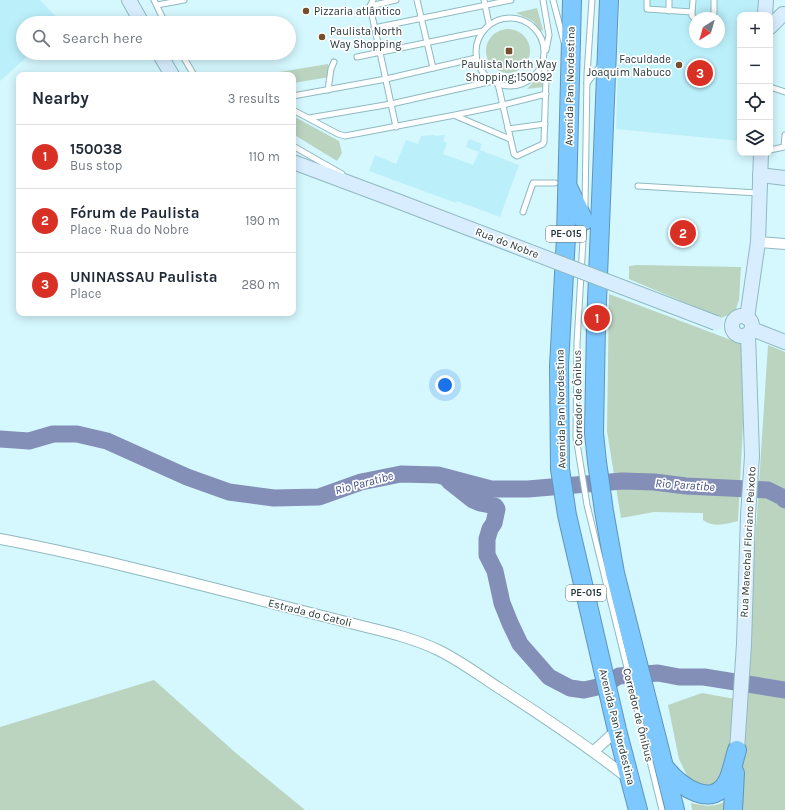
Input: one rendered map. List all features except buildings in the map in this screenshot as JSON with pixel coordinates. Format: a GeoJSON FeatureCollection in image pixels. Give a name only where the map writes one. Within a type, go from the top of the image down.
{"type":"FeatureCollection","features":[{"type":"Feature","properties":{"kind":"highway","name":"Avenida Pan Nordestina"},"geometry":{"type":"LineString","coordinates":[[572,0],[570,58],[561,185],[558,366],[560,469],[567,515],[616,726],[638,810]]}},
{"type":"Feature","properties":{"kind":"highway","name":"PE-015"},"geometry":{"type":"LineString","coordinates":[[609,0],[594,433],[589,465],[597,513],[616,573],[633,668],[645,716],[666,770],[676,810]]}},
{"type":"Feature","properties":{"kind":"highway"},"geometry":{"type":"LineString","coordinates":[[561,185],[584,221]]}},
{"type":"Feature","properties":{"kind":"highway"},"geometry":{"type":"LineString","coordinates":[[666,770],[695,796],[702,798],[715,797],[720,793],[728,781],[737,750]]}},
{"type":"Feature","properties":{"kind":"highway"},"geometry":{"type":"LineString","coordinates":[[733,810],[737,750]]}},
{"type":"Feature","properties":{"kind":"main road"},"geometry":{"type":"LineString","coordinates":[[129,0],[138,16]]}},
{"type":"Feature","properties":{"kind":"main road"},"geometry":{"type":"LineString","coordinates":[[765,12],[766,0]]}},
{"type":"Feature","properties":{"kind":"main road"},"geometry":{"type":"LineString","coordinates":[[773,24],[783,14],[785,14]]}},
{"type":"Feature","properties":{"kind":"main road"},"geometry":{"type":"LineString","coordinates":[[163,60],[170,72]]}},
{"type":"Feature","properties":{"kind":"main road","name":"Rua Marechal Floriano Peixoto"},"geometry":{"type":"LineString","coordinates":[[737,750],[752,456],[744,327],[758,242],[761,156]]}},
{"type":"Feature","properties":{"kind":"main road","name":"Rua do Nobre"},"geometry":{"type":"LineString","coordinates":[[296,163],[718,324],[744,327],[785,342]]}},
{"type":"Feature","properties":{"kind":"main road"},"geometry":{"type":"LineString","coordinates":[[760,175],[785,178]]}},
{"type":"Feature","properties":{"kind":"street"},"geometry":{"type":"LineString","coordinates":[[758,242],[785,244]]}},
{"type":"Feature","properties":{"kind":"street","name":"Estrada do Catoli"},"geometry":{"type":"LineString","coordinates":[[0,539],[37,546],[193,583],[410,639],[439,651],[466,666],[594,751],[631,780]]}},
{"type":"Feature","properties":{"kind":"street"},"geometry":{"type":"LineString","coordinates":[[594,751],[616,726]]}},
{"type":"Feature","properties":{"kind":"lane"},"geometry":{"type":"LineString","coordinates":[[162,16],[156,3],[184,0]]}},
{"type":"Feature","properties":{"kind":"lane"},"geometry":{"type":"LineString","coordinates":[[373,0],[370,6],[396,127]]}},
{"type":"Feature","properties":{"kind":"lane"},"geometry":{"type":"LineString","coordinates":[[370,6],[396,0]]}},
{"type":"Feature","properties":{"kind":"lane"},"geometry":{"type":"LineString","coordinates":[[417,0],[433,68]]}},
{"type":"Feature","properties":{"kind":"lane"},"geometry":{"type":"LineString","coordinates":[[374,28],[422,19],[484,3],[511,0]]}},
{"type":"Feature","properties":{"kind":"lane"},"geometry":{"type":"LineString","coordinates":[[309,118],[391,104],[495,82],[514,86],[529,81],[535,76],[543,62],[549,35],[543,0]]}},
{"type":"Feature","properties":{"kind":"lane"},"geometry":{"type":"LineString","coordinates":[[553,0],[564,42],[570,58]]}},
{"type":"Feature","properties":{"kind":"lane","name":"Corredor de Ônibus"},"geometry":{"type":"LineString","coordinates":[[589,465],[576,437],[577,343],[584,221],[587,83],[592,0]]}},
{"type":"Feature","properties":{"kind":"lane"},"geometry":{"type":"LineString","coordinates":[[647,0],[647,9],[692,12],[693,0]]}},
{"type":"Feature","properties":{"kind":"lane"},"geometry":{"type":"LineString","coordinates":[[669,0],[669,11]]}},
{"type":"Feature","properties":{"kind":"lane"},"geometry":{"type":"LineString","coordinates":[[714,0],[714,12]]}},
{"type":"Feature","properties":{"kind":"lane"},"geometry":{"type":"LineString","coordinates":[[484,3],[489,24]]}},
{"type":"Feature","properties":{"kind":"lane"},"geometry":{"type":"LineString","coordinates":[[543,62],[546,78],[544,143],[518,156],[514,154],[503,106],[495,82],[482,71],[476,58],[477,44],[482,31],[489,24],[499,19],[509,17],[520,18],[530,23],[538,30],[544,44],[545,56]]}},
{"type":"Feature","properties":{"kind":"lane"},"geometry":{"type":"LineString","coordinates":[[357,57],[427,41],[482,31]]}},
{"type":"Feature","properties":{"kind":"lane"},"geometry":{"type":"LineString","coordinates":[[587,83],[607,56]]}},
{"type":"Feature","properties":{"kind":"lane"},"geometry":{"type":"LineString","coordinates":[[296,95],[386,79],[476,58]]}},
{"type":"Feature","properties":{"kind":"lane"},"geometry":{"type":"LineString","coordinates":[[185,60],[192,72]]}},
{"type":"Feature","properties":{"kind":"lane"},"geometry":{"type":"LineString","coordinates":[[328,90],[331,69],[334,62]]}},
{"type":"Feature","properties":{"kind":"lane"},"geometry":{"type":"LineString","coordinates":[[773,88],[785,92]]}},
{"type":"Feature","properties":{"kind":"lane"},"geometry":{"type":"LineString","coordinates":[[296,112],[338,134],[345,136],[503,106],[546,94]]}},
{"type":"Feature","properties":{"kind":"lane"},"geometry":{"type":"LineString","coordinates":[[455,115],[510,139]]}},
{"type":"Feature","properties":{"kind":"lane"},"geometry":{"type":"LineString","coordinates":[[508,129],[545,124]]}},
{"type":"Feature","properties":{"kind":"lane"},"geometry":{"type":"LineString","coordinates":[[773,149],[784,147],[785,135]]}},
{"type":"Feature","properties":{"kind":"lane"},"geometry":{"type":"LineString","coordinates":[[296,148],[372,192]]}},
{"type":"Feature","properties":{"kind":"lane"},"geometry":{"type":"LineString","coordinates":[[523,212],[533,182],[561,185]]}},
{"type":"Feature","properties":{"kind":"lane"},"geometry":{"type":"LineString","coordinates":[[638,186],[760,193]]}},
{"type":"Feature","properties":{"kind":"lane","name":"Corredor de Ônibus"},"geometry":{"type":"LineString","coordinates":[[645,716],[662,810]]}},
{"type":"Feature","properties":{"kind":"shaded area"},"geometry":{"type":"Polygon","coordinates":[[[0,0],[40,0],[55,16],[16,16],[16,60],[23,60],[0,81],[0,0]]]}},
{"type":"Feature","properties":{"kind":"shaded area","name":"Faculdade Joaquim Nabuco"},"geometry":{"type":"Polygon","coordinates":[[[620,0],[766,0],[765,12],[737,12],[737,141],[616,129],[620,0]]]}},
{"type":"Feature","properties":{"kind":"shaded area"},"geometry":{"type":"Polygon","coordinates":[[[445,135],[443,141],[447,143],[443,154],[473,165],[479,152],[466,147],[469,139],[482,144],[480,150],[519,165],[500,217],[457,201],[456,203],[369,171],[375,155],[396,164],[406,140],[418,144],[421,136],[445,135]]]}},
{"type":"Feature","properties":{"kind":"green space"},"geometry":{"type":"Polygon","coordinates":[[[537,8],[543,30],[540,31],[533,21],[516,13],[537,8]]]}},
{"type":"Feature","properties":{"kind":"green space"},"geometry":{"type":"Polygon","coordinates":[[[504,29],[512,29],[524,35],[530,47],[530,55],[524,67],[512,73],[504,73],[492,67],[486,55],[486,47],[492,35],[504,29]]]}},
{"type":"Feature","properties":{"kind":"green space"},"geometry":{"type":"Polygon","coordinates":[[[328,64],[330,77],[296,83],[296,72],[280,72],[328,64]]]}},
{"type":"Feature","properties":{"kind":"green space"},"geometry":{"type":"Polygon","coordinates":[[[539,76],[542,78],[543,87],[527,89],[539,76]]]}},
{"type":"Feature","properties":{"kind":"green space"},"geometry":{"type":"Polygon","coordinates":[[[296,118],[339,141],[342,153],[337,161],[296,136],[296,118]]]}},
{"type":"Feature","properties":{"kind":"green space"},"geometry":{"type":"Polygon","coordinates":[[[629,266],[741,267],[739,300],[735,312],[721,318],[629,279],[629,266]]]}},
{"type":"Feature","properties":{"kind":"green space"},"geometry":{"type":"Polygon","coordinates":[[[609,294],[747,346],[738,521],[720,525],[711,524],[703,520],[703,513],[654,512],[621,518],[607,431],[609,294]]]}},
{"type":"Feature","properties":{"kind":"green space"},"geometry":{"type":"Polygon","coordinates":[[[768,345],[785,352],[785,810],[741,810],[748,652],[768,345]]]}},
{"type":"Feature","properties":{"kind":"green space"},"geometry":{"type":"Polygon","coordinates":[[[154,680],[237,754],[305,810],[0,810],[0,727],[154,680]]]}},
{"type":"Feature","properties":{"kind":"green space"},"geometry":{"type":"Polygon","coordinates":[[[702,693],[735,699],[731,754],[715,792],[690,782],[679,759],[668,705],[702,693]]]}},
{"type":"Feature","properties":{"kind":"green space"},"geometry":{"type":"Polygon","coordinates":[[[728,800],[728,810],[692,810],[691,803],[710,806],[728,800]]]}},
{"type":"Feature","properties":{"kind":"waterway","name":"Rio Paratibe"},"geometry":{"type":"LineString","coordinates":[[0,439],[29,441],[53,434],[77,434],[107,441],[187,477],[229,492],[274,498],[319,497],[361,482],[401,474],[438,475],[491,489],[528,489],[622,481],[654,482],[686,486],[768,490],[785,500]]}},
{"type":"Feature","properties":{"kind":"waterway"},"geometry":{"type":"LineString","coordinates":[[449,481],[473,500],[495,506],[497,509],[494,523],[490,529],[487,539],[487,555],[495,571],[502,603],[520,644],[549,677],[570,688],[584,690],[602,686],[619,676],[658,673],[679,677],[704,677],[785,690]]}},
{"type":"Feature","properties":{"kind":"place","name":"Pizzaria atlântico"},"geometry":{"type":"Point","coordinates":[306,11]}},
{"type":"Feature","properties":{"kind":"place","name":"Paulista North Way Shopping"},"geometry":{"type":"Point","coordinates":[322,37]}},
{"type":"Feature","properties":{"kind":"place","name":"Paulista North Way Shopping;150092"},"geometry":{"type":"Point","coordinates":[509,51]}},
{"type":"Feature","properties":{"kind":"place","name":"Faculdade Joaquim Nabuco"},"geometry":{"type":"Point","coordinates":[679,65]}},
{"type":"Feature","properties":{"kind":"place","name":"UNINASSAU Paulista"},"geometry":{"type":"Point","coordinates":[700,73]}},
{"type":"Feature","properties":{"kind":"place","name":"Fórum de Paulista"},"geometry":{"type":"Point","coordinates":[683,233]}},
{"type":"Feature","properties":{"kind":"place","name":"150038"},"geometry":{"type":"Point","coordinates":[597,318]}}]}
